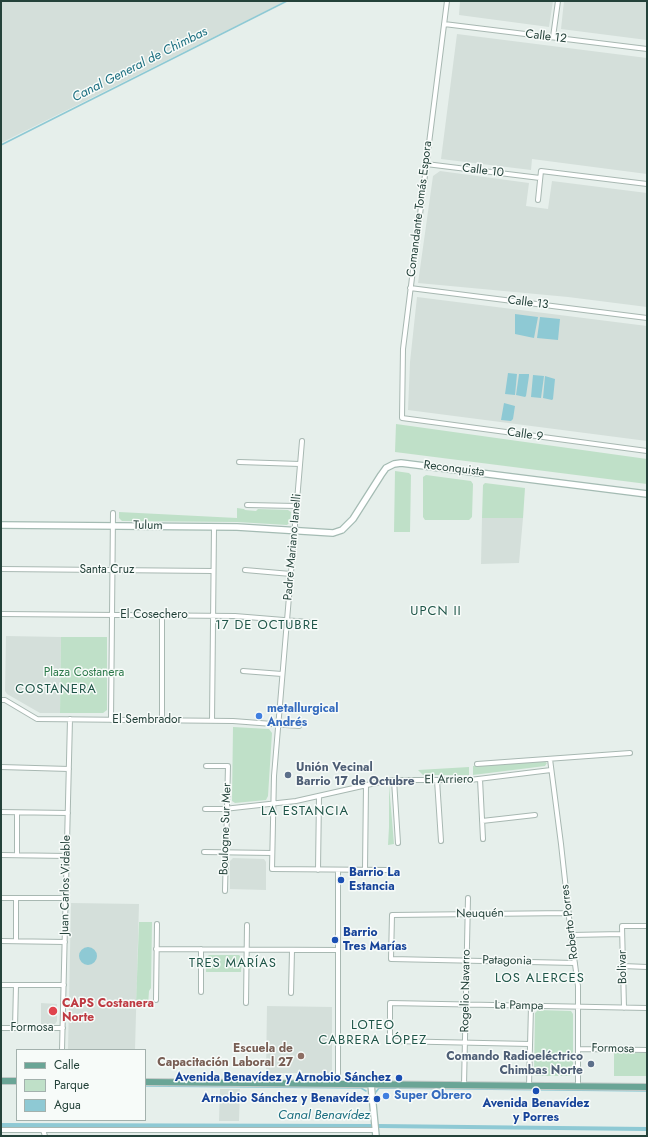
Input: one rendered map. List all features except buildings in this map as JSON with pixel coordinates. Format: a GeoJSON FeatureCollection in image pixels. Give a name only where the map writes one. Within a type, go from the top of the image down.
{"type":"FeatureCollection","features":[{"type":"Feature","properties":{"kind":"main road"},"geometry":{"type":"LineString","coordinates":[[1,1081],[16,1081]]}},
{"type":"Feature","properties":{"kind":"main road"},"geometry":{"type":"LineString","coordinates":[[146,1082],[647,1087]]}},
{"type":"Feature","properties":{"kind":"street","name":"Comandante Tomás Espora"},"geometry":{"type":"LineString","coordinates":[[402,418],[403,349],[447,1]]}},
{"type":"Feature","properties":{"kind":"street"},"geometry":{"type":"LineString","coordinates":[[553,38],[558,1]]}},
{"type":"Feature","properties":{"kind":"street","name":"Calle 12"},"geometry":{"type":"LineString","coordinates":[[444,24],[647,49]]}},
{"type":"Feature","properties":{"kind":"street","name":"Calle 10"},"geometry":{"type":"LineString","coordinates":[[426,164],[540,178],[541,171],[647,184]]}},
{"type":"Feature","properties":{"kind":"street"},"geometry":{"type":"LineString","coordinates":[[538,200],[540,178]]}},
{"type":"Feature","properties":{"kind":"street","name":"Calle 13"},"geometry":{"type":"LineString","coordinates":[[410,288],[647,318]]}},
{"type":"Feature","properties":{"kind":"street","name":"Calle 9"},"geometry":{"type":"LineString","coordinates":[[402,418],[647,451]]}},
{"type":"Feature","properties":{"kind":"street","name":"Padre Mariano Ianelli"},"geometry":{"type":"LineString","coordinates":[[302,441],[274,776],[272,870],[318,870]]}},
{"type":"Feature","properties":{"kind":"street"},"geometry":{"type":"LineString","coordinates":[[238,462],[300,464]]}},
{"type":"Feature","properties":{"kind":"street","name":"Reconquista"},"geometry":{"type":"LineString","coordinates":[[294,531],[329,533],[342,530],[357,513],[384,471],[391,465],[397,463],[647,494]]}},
{"type":"Feature","properties":{"kind":"street"},"geometry":{"type":"LineString","coordinates":[[247,505],[296,506]]}},
{"type":"Feature","properties":{"kind":"street"},"geometry":{"type":"LineString","coordinates":[[111,720],[113,513]]}},
{"type":"Feature","properties":{"kind":"street","name":"Tulum"},"geometry":{"type":"LineString","coordinates":[[1,525],[214,527],[294,531]]}},
{"type":"Feature","properties":{"kind":"street"},"geometry":{"type":"LineString","coordinates":[[212,721],[214,527]]}},
{"type":"Feature","properties":{"kind":"street","name":"Santa Cruz"},"geometry":{"type":"LineString","coordinates":[[1,569],[213,571]]}},
{"type":"Feature","properties":{"kind":"street"},"geometry":{"type":"LineString","coordinates":[[244,570],[290,574]]}},
{"type":"Feature","properties":{"kind":"street","name":"El Cosechero"},"geometry":{"type":"LineString","coordinates":[[1,614],[213,616],[308,622]]}},
{"type":"Feature","properties":{"kind":"street"},"geometry":{"type":"LineString","coordinates":[[162,616],[162,720]]}},
{"type":"Feature","properties":{"kind":"street"},"geometry":{"type":"LineString","coordinates":[[243,670],[282,674]]}},
{"type":"Feature","properties":{"kind":"street","name":"El Sembrador"},"geometry":{"type":"LineString","coordinates":[[1,700],[5,700],[37,719],[212,721],[299,726]]}},
{"type":"Feature","properties":{"kind":"street","name":"Juan Carlos Vidable"},"geometry":{"type":"LineString","coordinates":[[62,1049],[70,719]]}},
{"type":"Feature","properties":{"kind":"street"},"geometry":{"type":"LineString","coordinates":[[477,764],[630,753]]}},
{"type":"Feature","properties":{"kind":"street","name":"Roberto Porres"},"geometry":{"type":"LineString","coordinates":[[550,759],[578,986],[578,1086]]}},
{"type":"Feature","properties":{"kind":"street","name":"Boulogne Sur Mer"},"geometry":{"type":"LineString","coordinates":[[206,766],[228,766],[225,891]]}},
{"type":"Feature","properties":{"kind":"street"},"geometry":{"type":"LineString","coordinates":[[1,767],[69,769]]}},
{"type":"Feature","properties":{"kind":"street","name":"El Arriero"},"geometry":{"type":"LineString","coordinates":[[205,809],[227,809],[296,801],[394,780],[470,780],[551,770]]}},
{"type":"Feature","properties":{"kind":"street"},"geometry":{"type":"LineString","coordinates":[[480,779],[483,839]]}},
{"type":"Feature","properties":{"kind":"street"},"geometry":{"type":"LineString","coordinates":[[394,780],[398,843]]}},
{"type":"Feature","properties":{"kind":"street"},"geometry":{"type":"LineString","coordinates":[[437,780],[441,841]]}},
{"type":"Feature","properties":{"kind":"street"},"geometry":{"type":"LineString","coordinates":[[365,870],[366,786]]}},
{"type":"Feature","properties":{"kind":"street"},"geometry":{"type":"LineString","coordinates":[[319,796],[318,870],[386,870]]}},
{"type":"Feature","properties":{"kind":"street"},"geometry":{"type":"LineString","coordinates":[[1,812],[68,813]]}},
{"type":"Feature","properties":{"kind":"street"},"geometry":{"type":"LineString","coordinates":[[17,812],[17,855]]}},
{"type":"Feature","properties":{"kind":"street"},"geometry":{"type":"LineString","coordinates":[[482,821],[535,814]]}},
{"type":"Feature","properties":{"kind":"street"},"geometry":{"type":"LineString","coordinates":[[204,852],[272,854]]}},
{"type":"Feature","properties":{"kind":"street"},"geometry":{"type":"LineString","coordinates":[[1,855],[67,856]]}},
{"type":"Feature","properties":{"kind":"street"},"geometry":{"type":"LineString","coordinates":[[338,870],[338,1084]]}},
{"type":"Feature","properties":{"kind":"street"},"geometry":{"type":"LineString","coordinates":[[1,898],[66,898]]}},
{"type":"Feature","properties":{"kind":"street"},"geometry":{"type":"LineString","coordinates":[[16,898],[16,941]]}},
{"type":"Feature","properties":{"kind":"street","name":"Rogelio Navarro"},"geometry":{"type":"LineString","coordinates":[[464,1085],[468,898]]}},
{"type":"Feature","properties":{"kind":"street","name":"Neuquén"},"geometry":{"type":"LineString","coordinates":[[391,959],[392,914],[568,912]]}},
{"type":"Feature","properties":{"kind":"street"},"geometry":{"type":"LineString","coordinates":[[156,924],[156,1000]]}},
{"type":"Feature","properties":{"kind":"street"},"geometry":{"type":"LineString","coordinates":[[246,1003],[247,924]]}},
{"type":"Feature","properties":{"kind":"street","name":"Bolivar"},"geometry":{"type":"LineString","coordinates":[[624,1008],[622,926],[647,926]]}},
{"type":"Feature","properties":{"kind":"street"},"geometry":{"type":"LineString","coordinates":[[571,935],[622,934]]}},
{"type":"Feature","properties":{"kind":"street"},"geometry":{"type":"LineString","coordinates":[[1,941],[65,942]]}},
{"type":"Feature","properties":{"kind":"street"},"geometry":{"type":"LineString","coordinates":[[156,949],[338,950]]}},
{"type":"Feature","properties":{"kind":"street"},"geometry":{"type":"LineString","coordinates":[[201,949],[201,992]]}},
{"type":"Feature","properties":{"kind":"street"},"geometry":{"type":"LineString","coordinates":[[291,993],[292,950]]}},
{"type":"Feature","properties":{"kind":"street","name":"Patagonia"},"geometry":{"type":"LineString","coordinates":[[391,959],[575,963]]}},
{"type":"Feature","properties":{"kind":"street"},"geometry":{"type":"LineString","coordinates":[[623,966],[647,967]]}},
{"type":"Feature","properties":{"kind":"street"},"geometry":{"type":"LineString","coordinates":[[1,985],[64,985]]}},
{"type":"Feature","properties":{"kind":"street"},"geometry":{"type":"LineString","coordinates":[[15,1028],[16,985]]}},
{"type":"Feature","properties":{"kind":"street","name":"La Pampa"},"geometry":{"type":"LineString","coordinates":[[465,1042],[390,1040],[390,1003],[647,1008]]}},
{"type":"Feature","properties":{"kind":"street"},"geometry":{"type":"LineString","coordinates":[[529,1086],[531,1006]]}},
{"type":"Feature","properties":{"kind":"street","name":"Formosa"},"geometry":{"type":"LineString","coordinates":[[1,1028],[63,1028]]}},
{"type":"Feature","properties":{"kind":"street"},"geometry":{"type":"LineString","coordinates":[[465,1042],[530,1044]]}},
{"type":"Feature","properties":{"kind":"street","name":"Formosa"},"geometry":{"type":"LineString","coordinates":[[578,1049],[647,1050]]}},
{"type":"Feature","properties":{"kind":"street"},"geometry":{"type":"LineString","coordinates":[[1,1130],[90,1131],[375,1129],[371,1084]]}},
{"type":"Feature","properties":{"kind":"street"},"geometry":{"type":"LineString","coordinates":[[44,1130],[45,1136]]}},
{"type":"Feature","properties":{"kind":"street"},"geometry":{"type":"LineString","coordinates":[[137,1130],[139,1136]]}},
{"type":"Feature","properties":{"kind":"street"},"geometry":{"type":"LineString","coordinates":[[90,1131],[91,1136]]}},
{"type":"Feature","properties":{"kind":"shaded area"},"geometry":{"type":"Polygon","coordinates":[[[1,1],[286,1],[1,143],[1,1]]]}},
{"type":"Feature","properties":{"kind":"shaded area"},"geometry":{"type":"Polygon","coordinates":[[[460,1],[553,1],[549,27],[459,15],[460,1]]]}},
{"type":"Feature","properties":{"kind":"shaded area"},"geometry":{"type":"Polygon","coordinates":[[[564,1],[647,1],[647,40],[561,29],[564,1]]]}},
{"type":"Feature","properties":{"kind":"shaded area"},"geometry":{"type":"Polygon","coordinates":[[[457,34],[647,58],[647,174],[532,159],[531,170],[441,159],[457,34]]]}},
{"type":"Feature","properties":{"kind":"shaded area"},"geometry":{"type":"Polygon","coordinates":[[[440,171],[529,183],[526,206],[548,209],[552,181],[647,193],[647,307],[568,297],[418,283],[433,176],[440,171]]]}},
{"type":"Feature","properties":{"kind":"shaded area"},"geometry":{"type":"Polygon","coordinates":[[[417,297],[647,326],[647,441],[408,410],[410,362],[417,297]]]}},
{"type":"Feature","properties":{"kind":"shaded area"},"geometry":{"type":"Polygon","coordinates":[[[482,518],[523,518],[519,563],[481,564],[482,518]]]}},
{"type":"Feature","properties":{"kind":"shaded area"},"geometry":{"type":"Polygon","coordinates":[[[6,636],[61,637],[60,713],[40,713],[7,694],[5,691],[6,636]]]}},
{"type":"Feature","properties":{"kind":"shaded area"},"geometry":{"type":"Polygon","coordinates":[[[233,858],[264,859],[266,862],[266,890],[230,889],[230,861],[233,858]]]}},
{"type":"Feature","properties":{"kind":"shaded area"},"geometry":{"type":"Polygon","coordinates":[[[71,903],[139,904],[135,1049],[68,1049],[71,903]]]}},
{"type":"Feature","properties":{"kind":"shaded area"},"geometry":{"type":"Polygon","coordinates":[[[41,1003],[57,1004],[57,1021],[55,1024],[41,1024],[41,1003]]]}},
{"type":"Feature","properties":{"kind":"shaded area"},"geometry":{"type":"Polygon","coordinates":[[[267,1006],[332,1007],[332,1073],[266,1073],[267,1006]]]}},
{"type":"Feature","properties":{"kind":"shaded area"},"geometry":{"type":"Polygon","coordinates":[[[220,1089],[240,1089],[239,1121],[219,1121],[220,1089]]]}},
{"type":"Feature","properties":{"kind":"green space"},"geometry":{"type":"Polygon","coordinates":[[[396,424],[647,459],[647,484],[395,452],[396,424]]]}},
{"type":"Feature","properties":{"kind":"green space"},"geometry":{"type":"Polygon","coordinates":[[[395,471],[409,473],[411,475],[410,532],[394,532],[395,471]]]}},
{"type":"Feature","properties":{"kind":"green space"},"geometry":{"type":"Polygon","coordinates":[[[426,475],[471,481],[473,484],[472,517],[469,520],[425,520],[423,517],[423,477],[426,475]]]}},
{"type":"Feature","properties":{"kind":"green space"},"geometry":{"type":"Polygon","coordinates":[[[485,483],[525,488],[523,518],[482,518],[483,485],[485,483]]]}},
{"type":"Feature","properties":{"kind":"green space"},"geometry":{"type":"Polygon","coordinates":[[[237,508],[256,511],[258,509],[288,510],[291,512],[290,522],[287,525],[237,522],[122,521],[119,518],[119,512],[237,518],[237,508]]]}},
{"type":"Feature","properties":{"kind":"green space","name":"Plaza Costanera"},"geometry":{"type":"Polygon","coordinates":[[[61,637],[107,637],[107,710],[103,713],[60,713],[61,637]]]}},
{"type":"Feature","properties":{"kind":"green space"},"geometry":{"type":"Polygon","coordinates":[[[233,727],[269,729],[272,733],[268,796],[266,800],[235,803],[232,801],[233,727]]]}},
{"type":"Feature","properties":{"kind":"green space"},"geometry":{"type":"Polygon","coordinates":[[[544,761],[547,763],[545,766],[473,775],[473,766],[544,761]]]}},
{"type":"Feature","properties":{"kind":"green space"},"geometry":{"type":"Polygon","coordinates":[[[469,767],[469,775],[423,775],[418,770],[469,767]]]}},
{"type":"Feature","properties":{"kind":"green space"},"geometry":{"type":"Polygon","coordinates":[[[389,785],[394,844],[388,845],[389,827],[389,785]]]}},
{"type":"Feature","properties":{"kind":"green space"},"geometry":{"type":"Polygon","coordinates":[[[139,922],[152,922],[151,988],[149,991],[148,1005],[136,1005],[139,922]]]}},
{"type":"Feature","properties":{"kind":"green space"},"geometry":{"type":"Polygon","coordinates":[[[209,955],[239,955],[242,958],[241,972],[206,972],[206,958],[209,955]]]}},
{"type":"Feature","properties":{"kind":"green space"},"geometry":{"type":"Polygon","coordinates":[[[538,1010],[571,1011],[573,1014],[573,1073],[570,1076],[536,1076],[534,1073],[535,1013],[538,1010]]]}},
{"type":"Feature","properties":{"kind":"green space"},"geometry":{"type":"Polygon","coordinates":[[[614,1053],[647,1053],[647,1076],[614,1076],[614,1053]]]}},
{"type":"Feature","properties":{"kind":"water"},"geometry":{"type":"Polygon","coordinates":[[[515,314],[538,317],[534,338],[515,334],[515,314]]]}},
{"type":"Feature","properties":{"kind":"water"},"geometry":{"type":"Polygon","coordinates":[[[540,317],[560,319],[558,340],[537,338],[540,317]]]}},
{"type":"Feature","properties":{"kind":"water"},"geometry":{"type":"Polygon","coordinates":[[[508,373],[517,374],[515,395],[505,394],[508,373]]]}},
{"type":"Feature","properties":{"kind":"water"},"geometry":{"type":"Polygon","coordinates":[[[519,374],[529,374],[525,397],[516,395],[519,374]]]}},
{"type":"Feature","properties":{"kind":"water"},"geometry":{"type":"Polygon","coordinates":[[[533,375],[544,376],[541,398],[531,397],[533,375]]]}},
{"type":"Feature","properties":{"kind":"water"},"geometry":{"type":"Polygon","coordinates":[[[545,376],[555,379],[552,400],[543,398],[545,376]]]}},
{"type":"Feature","properties":{"kind":"water"},"geometry":{"type":"Polygon","coordinates":[[[504,403],[515,406],[513,419],[511,421],[501,420],[504,403]]]}},
{"type":"Feature","properties":{"kind":"water"},"geometry":{"type":"Polygon","coordinates":[[[84,947],[92,947],[97,952],[95,963],[92,965],[84,965],[79,960],[79,952],[84,947]]]}},
{"type":"Feature","properties":{"kind":"water"},"geometry":{"type":"Polygon","coordinates":[[[1,1123],[372,1124],[372,1128],[1,1127],[1,1123]]]}},
{"type":"Feature","properties":{"kind":"water"},"geometry":{"type":"Polygon","coordinates":[[[378,1124],[647,1127],[647,1131],[378,1128],[378,1124]]]}},
{"type":"Feature","properties":{"kind":"waterway","name":"Canal General de Chimbas"},"geometry":{"type":"LineString","coordinates":[[1,145],[287,1]]}},
{"type":"Feature","properties":{"kind":"waterway"},"geometry":{"type":"LineString","coordinates":[[1,1084],[16,1084]]}},
{"type":"Feature","properties":{"kind":"waterway"},"geometry":{"type":"LineString","coordinates":[[146,1086],[361,1088],[366,1091]]}},
{"type":"Feature","properties":{"kind":"waterway"},"geometry":{"type":"LineString","coordinates":[[376,1092],[379,1088],[647,1091]]}},
{"type":"Feature","properties":{"kind":"place","name":"metallurgical Andrés"},"geometry":{"type":"Point","coordinates":[259,716]}},
{"type":"Feature","properties":{"kind":"place","name":"Unión Vecinal Barrio 17 de Octubre"},"geometry":{"type":"Point","coordinates":[288,775]}},
{"type":"Feature","properties":{"kind":"place","name":"Barrio La Estancia"},"geometry":{"type":"Point","coordinates":[341,880]}},
{"type":"Feature","properties":{"kind":"place","name":"Barrio Tres Marías"},"geometry":{"type":"Point","coordinates":[335,940]}},
{"type":"Feature","properties":{"kind":"place","name":"CAPS Costanera Norte"},"geometry":{"type":"Point","coordinates":[53,1011]}},
{"type":"Feature","properties":{"kind":"place","name":"Escuela de Capacitación Laboral 27"},"geometry":{"type":"Point","coordinates":[301,1056]}},
{"type":"Feature","properties":{"kind":"place","name":"Comando Radioeléctrico Chimbas Norte"},"geometry":{"type":"Point","coordinates":[591,1064]}},
{"type":"Feature","properties":{"kind":"place","name":"Avenida Benavídez y Arnobio Sánchez"},"geometry":{"type":"Point","coordinates":[399,1078]}},
{"type":"Feature","properties":{"kind":"place","name":"Avenida Benavídez y Porres"},"geometry":{"type":"Point","coordinates":[536,1091]}},
{"type":"Feature","properties":{"kind":"place","name":"Super Obrero"},"geometry":{"type":"Point","coordinates":[386,1096]}},
{"type":"Feature","properties":{"kind":"place","name":"Arnobio Sánchez y Benavídez"},"geometry":{"type":"Point","coordinates":[377,1099]}},
{"type":"Feature","properties":{"kind":"district","name":"UPCN II"},"geometry":{"type":"Point","coordinates":[436,612]}},
{"type":"Feature","properties":{"kind":"district","name":"17 DE OCTUBRE"},"geometry":{"type":"Point","coordinates":[267,626]}},
{"type":"Feature","properties":{"kind":"district","name":"COSTANERA"},"geometry":{"type":"Point","coordinates":[56,690]}},
{"type":"Feature","properties":{"kind":"district","name":"LA ESTANCIA"},"geometry":{"type":"Point","coordinates":[305,812]}},
{"type":"Feature","properties":{"kind":"district","name":"TRES MARÍAS"},"geometry":{"type":"Point","coordinates":[233,964]}},
{"type":"Feature","properties":{"kind":"district","name":"LOS ALERCES"},"geometry":{"type":"Point","coordinates":[540,979]}},
{"type":"Feature","properties":{"kind":"district","name":"LOTEO CABRERA LÓPEZ"},"geometry":{"type":"Point","coordinates":[373,1034]}},
{"type":"Feature","properties":{"kind":"water label","name":"Canal Benavídez"},"geometry":{"type":"Point","coordinates":[324,1116]}}]}
